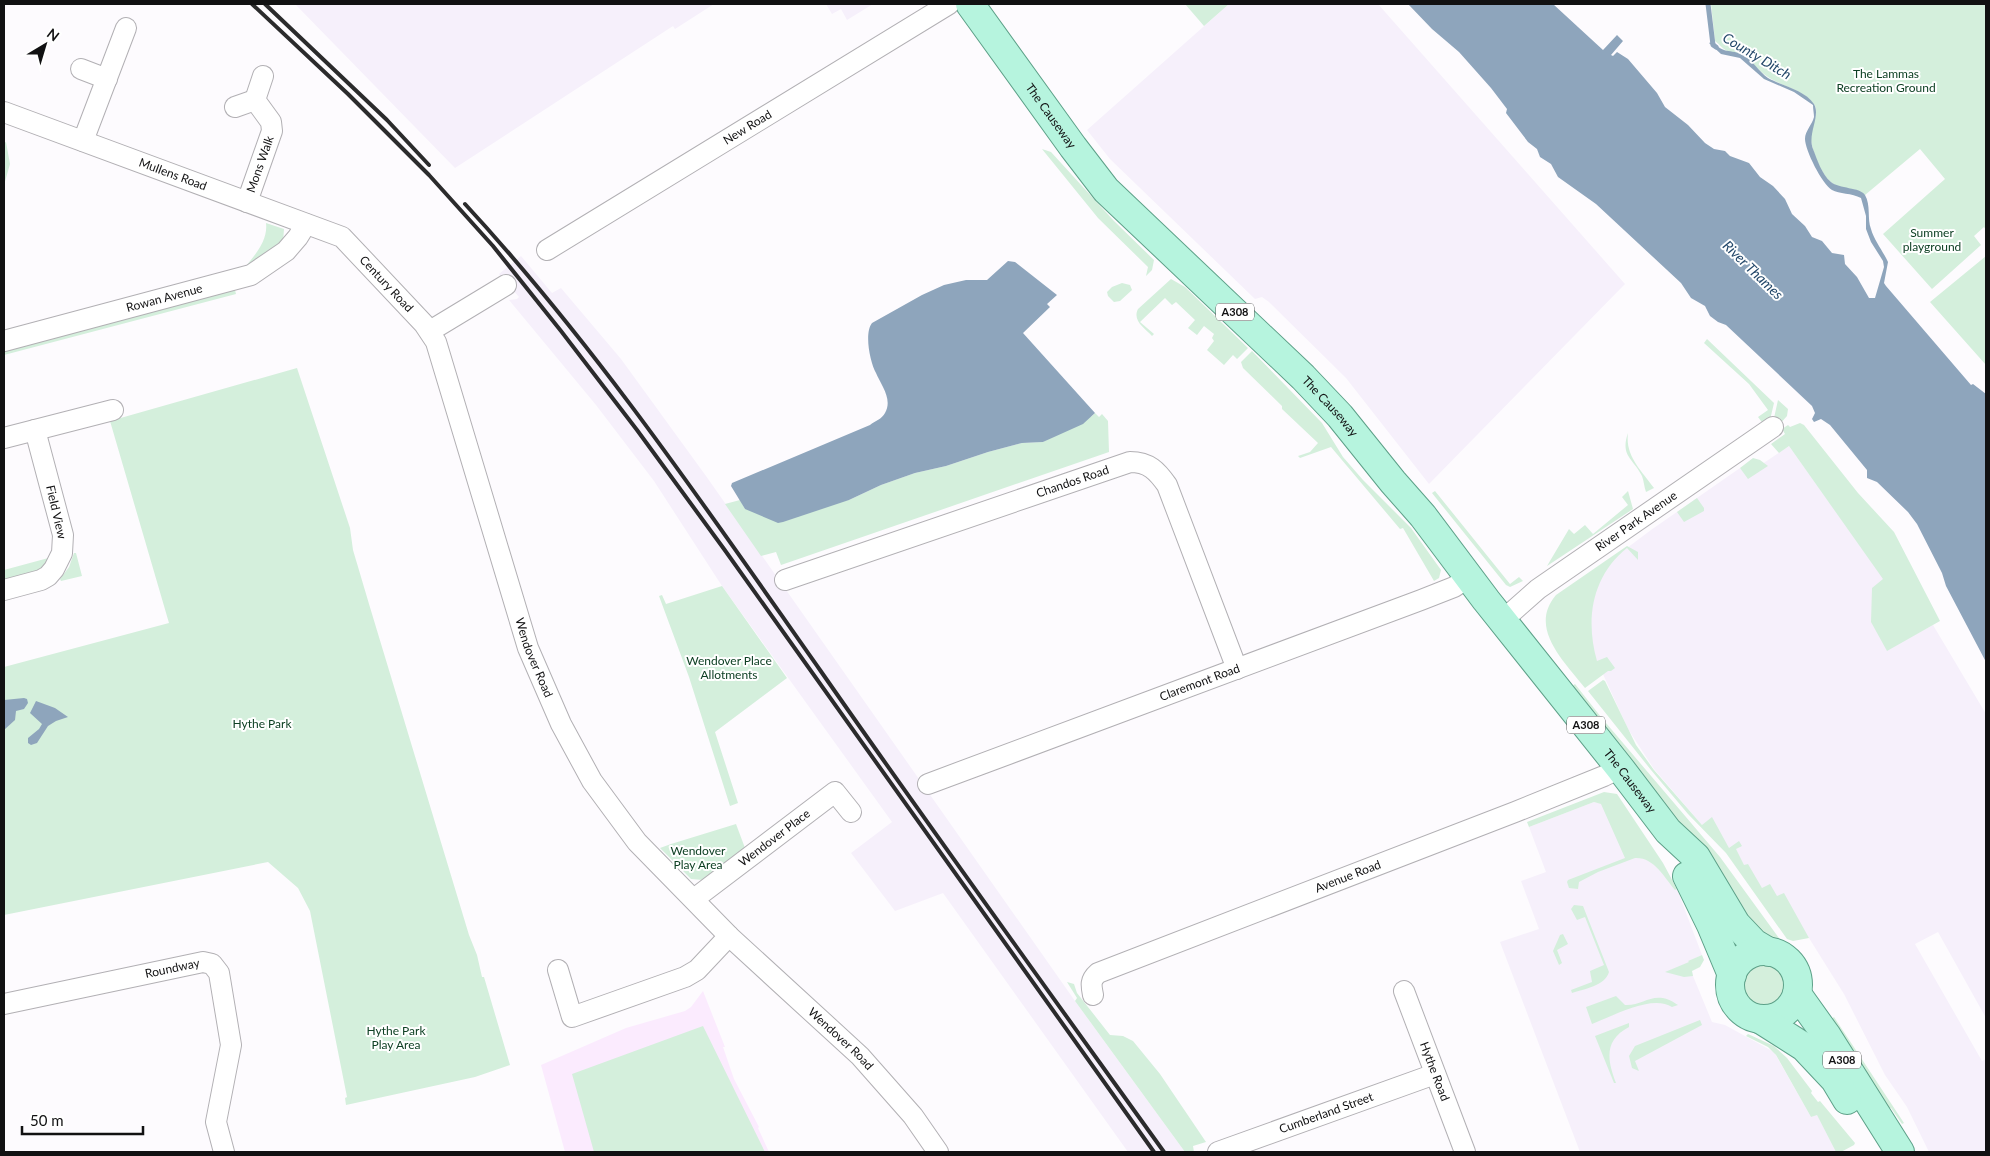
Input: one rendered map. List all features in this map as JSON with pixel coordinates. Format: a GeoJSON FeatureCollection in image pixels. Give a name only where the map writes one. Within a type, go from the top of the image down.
{"type":"FeatureCollection","features":[{"type":"Feature","properties":{"kind":"main road","name":"The Causeway"},"geometry":{"type":"LineString","coordinates":[[970,4],[1106,190],[1303,377],[1334,409],[1423,516],[1668,831],[1696,857],[1736,924],[1754,943],[1768,952]]}},
{"type":"Feature","properties":{"kind":"main road","name":"The Causeway"},"geometry":{"type":"LineString","coordinates":[[1668,831],[1681,864],[1711,925],[1732,975]]}},
{"type":"Feature","properties":{"kind":"main road"},"geometry":{"type":"LineString","coordinates":[[1768,952],[1781,956],[1794,970],[1798,980],[1797,994],[1792,1005],[1785,1012],[1771,1019],[1749,1016],[1740,1010],[1732,998],[1730,988],[1732,975],[1739,962],[1748,955],[1768,952]]}},
{"type":"Feature","properties":{"kind":"main road","name":"A308"},"geometry":{"type":"LineString","coordinates":[[1797,994],[1827,1036],[1900,1152]]}},
{"type":"Feature","properties":{"kind":"main road","name":"A308"},"geometry":{"type":"LineString","coordinates":[[1760,1019],[1804,1047],[1835,1080],[1879,1152]]}},
{"type":"Feature","properties":{"kind":"street","name":"New Road"},"geometry":{"type":"LineString","coordinates":[[547,250],[948,4]]}},
{"type":"Feature","properties":{"kind":"street"},"geometry":{"type":"LineString","coordinates":[[83,141],[126,28]]}},
{"type":"Feature","properties":{"kind":"street"},"geometry":{"type":"LineString","coordinates":[[82,69],[107,79]]}},
{"type":"Feature","properties":{"kind":"street"},"geometry":{"type":"LineString","coordinates":[[235,107],[256,100],[263,76]]}},
{"type":"Feature","properties":{"kind":"street","name":"Mons Walk"},"geometry":{"type":"LineString","coordinates":[[247,202],[272,131],[270,122],[256,100]]}},
{"type":"Feature","properties":{"kind":"street","name":"Mullens Road"},"geometry":{"type":"LineString","coordinates":[[4,112],[342,237]]}},
{"type":"Feature","properties":{"kind":"street","name":"Rowan Avenue"},"geometry":{"type":"LineString","coordinates":[[4,341],[251,275],[286,251],[306,224]]}},
{"type":"Feature","properties":{"kind":"street","name":"Century Road"},"geometry":{"type":"LineString","coordinates":[[342,237],[430,331]]}},
{"type":"Feature","properties":{"kind":"street"},"geometry":{"type":"LineString","coordinates":[[430,331],[506,284]]}},
{"type":"Feature","properties":{"kind":"street","name":"Wendover Road"},"geometry":{"type":"LineString","coordinates":[[430,331],[436,342],[528,648],[561,724],[592,781],[637,842],[730,936],[860,1056],[913,1116],[938,1152]]}},
{"type":"Feature","properties":{"kind":"street"},"geometry":{"type":"LineString","coordinates":[[4,438],[113,410]]}},
{"type":"Feature","properties":{"kind":"street","name":"River Park Avenue"},"geometry":{"type":"LineString","coordinates":[[1503,620],[1538,589],[1773,427]]}},
{"type":"Feature","properties":{"kind":"street","name":"Field View"},"geometry":{"type":"LineString","coordinates":[[4,590],[41,580],[48,576],[62,553],[63,534],[35,430]]}},
{"type":"Feature","properties":{"kind":"street","name":"Chandos Road"},"geometry":{"type":"LineString","coordinates":[[785,580],[1130,462],[1140,462],[1157,471],[1167,485],[1237,669]]}},
{"type":"Feature","properties":{"kind":"street","name":"Claremont Road"},"geometry":{"type":"LineString","coordinates":[[928,784],[1421,600],[1454,586],[1469,577]]}},
{"type":"Feature","properties":{"kind":"street","name":"Avenue Road"},"geometry":{"type":"LineString","coordinates":[[1094,995],[1091,985],[1092,978],[1098,974],[1506,816],[1620,768]]}},
{"type":"Feature","properties":{"kind":"street","name":"Wendover Place"},"geometry":{"type":"LineString","coordinates":[[694,899],[835,792],[851,812]]}},
{"type":"Feature","properties":{"kind":"street"},"geometry":{"type":"LineString","coordinates":[[558,970],[572,1017],[684,977],[697,970],[730,936]]}},
{"type":"Feature","properties":{"kind":"street","name":"Roundway"},"geometry":{"type":"LineString","coordinates":[[4,1004],[177,967],[203,962],[212,964],[219,973],[232,1045],[216,1122],[224,1152]]}},
{"type":"Feature","properties":{"kind":"street","name":"Hythe Road"},"geometry":{"type":"LineString","coordinates":[[1404,991],[1465,1152]]}},
{"type":"Feature","properties":{"kind":"street","name":"Cumberland Street"},"geometry":{"type":"LineString","coordinates":[[1218,1152],[1435,1074]]}},
{"type":"Feature","properties":{"kind":"shaded area"},"geometry":{"type":"Polygon","coordinates":[[[295,4],[714,4],[675,29],[673,26],[455,168],[295,4]]]}},
{"type":"Feature","properties":{"kind":"shaded area"},"geometry":{"type":"Polygon","coordinates":[[[826,4],[873,4],[847,20],[841,9],[832,14],[826,4]]]}},
{"type":"Feature","properties":{"kind":"shaded area"},"geometry":{"type":"Polygon","coordinates":[[[1229,4],[1378,4],[1625,284],[1429,484],[1346,378],[1269,302],[1262,297],[1255,299],[1110,159],[1087,130],[1229,4]]]}},
{"type":"Feature","properties":{"kind":"shaded area"},"geometry":{"type":"Polygon","coordinates":[[[521,256],[552,293],[561,288],[621,359],[706,476],[1075,1001],[1185,1152],[1128,1152],[943,893],[895,911],[851,853],[892,822],[722,586],[654,481],[596,405],[509,300],[519,297],[499,274],[521,256]]]}},
{"type":"Feature","properties":{"kind":"shaded area"},"geometry":{"type":"Polygon","coordinates":[[[1789,446],[1884,579],[1886,650],[1933,625],[1986,714],[1986,1018],[1938,932],[1915,944],[1982,1061],[1986,1059],[1986,1152],[1929,1152],[1907,1107],[1885,1075],[1844,994],[1809,938],[1702,825],[1654,769],[1628,729],[1597,661],[1552,604],[1651,530],[1740,468],[1746,475],[1789,446]]]}},
{"type":"Feature","properties":{"kind":"shaded area"},"geometry":{"type":"Polygon","coordinates":[[[1594,802],[1608,805],[1677,889],[1702,955],[1689,961],[1693,976],[1712,1022],[1725,1025],[1774,1052],[1811,1117],[1817,1114],[1836,1152],[1580,1152],[1500,942],[1539,929],[1521,881],[1546,872],[1529,827],[1594,802]]]}},
{"type":"Feature","properties":{"kind":"shaded area"},"geometry":{"type":"Polygon","coordinates":[[[703,991],[725,1047],[723,1047],[734,1079],[759,1127],[769,1152],[565,1152],[541,1065],[626,1028],[685,1011],[691,1007],[703,991]]]}},
{"type":"Feature","properties":{"kind":"green space"},"geometry":{"type":"Polygon","coordinates":[[[1185,4],[1229,4],[1204,26],[1185,4]]]}},
{"type":"Feature","properties":{"kind":"green space","name":"The Lammas Recreation Ground"},"geometry":{"type":"Polygon","coordinates":[[[1711,4],[1986,4],[1986,230],[1984,227],[1974,236],[1981,245],[1932,289],[1883,234],[1945,179],[1920,149],[1865,195],[1857,190],[1835,185],[1823,173],[1812,145],[1811,130],[1816,111],[1814,104],[1804,95],[1768,77],[1745,56],[1727,51],[1715,41],[1711,4]]]}},
{"type":"Feature","properties":{"kind":"green space"},"geometry":{"type":"Polygon","coordinates":[[[6,142],[10,164],[4,185],[4,143],[6,142]]]}},
{"type":"Feature","properties":{"kind":"green space"},"geometry":{"type":"Polygon","coordinates":[[[1042,149],[1051,152],[1114,221],[1154,260],[1152,270],[1146,276],[1148,267],[1098,218],[1042,149]]]}},
{"type":"Feature","properties":{"kind":"green space"},"geometry":{"type":"Polygon","coordinates":[[[266,223],[284,229],[283,243],[250,268],[4,333],[4,329],[246,266],[258,251],[265,235],[266,223]]]}},
{"type":"Feature","properties":{"kind":"green space"},"geometry":{"type":"Polygon","coordinates":[[[1986,256],[1986,365],[1930,302],[1986,256]]]}},
{"type":"Feature","properties":{"kind":"green space"},"geometry":{"type":"Polygon","coordinates":[[[1171,279],[1185,287],[1248,348],[1237,359],[1233,355],[1224,365],[1207,350],[1214,341],[1212,338],[1214,334],[1204,326],[1197,335],[1188,328],[1195,320],[1176,302],[1172,305],[1165,298],[1140,322],[1154,334],[1152,336],[1140,324],[1137,317],[1138,309],[1171,279]]]}},
{"type":"Feature","properties":{"kind":"green space"},"geometry":{"type":"Polygon","coordinates":[[[1122,283],[1130,285],[1132,290],[1120,301],[1114,302],[1107,292],[1112,287],[1122,283]]]}},
{"type":"Feature","properties":{"kind":"green space"},"geometry":{"type":"Polygon","coordinates":[[[234,286],[236,294],[4,355],[4,346],[234,286]]]}},
{"type":"Feature","properties":{"kind":"green space"},"geometry":{"type":"Polygon","coordinates":[[[1707,339],[1774,403],[1770,420],[1764,425],[1758,417],[1768,410],[1749,384],[1704,343],[1707,339]]]}},
{"type":"Feature","properties":{"kind":"green space"},"geometry":{"type":"Polygon","coordinates":[[[1252,351],[1322,423],[1343,457],[1411,528],[1441,570],[1439,578],[1434,581],[1403,528],[1400,529],[1331,447],[1300,458],[1298,456],[1310,452],[1318,443],[1243,368],[1241,362],[1252,351]]]}},
{"type":"Feature","properties":{"kind":"green space","name":"Hythe Park"},"geometry":{"type":"Polygon","coordinates":[[[297,368],[350,528],[353,550],[369,604],[510,1065],[475,1077],[346,1105],[345,1098],[347,1097],[310,911],[298,888],[268,862],[4,915],[4,667],[169,623],[110,421],[297,368]]]}},
{"type":"Feature","properties":{"kind":"green space"},"geometry":{"type":"Polygon","coordinates":[[[1778,400],[1788,409],[1787,416],[1779,425],[1774,418],[1778,400]]]}},
{"type":"Feature","properties":{"kind":"green space"},"geometry":{"type":"Polygon","coordinates":[[[1095,413],[1099,417],[1102,414],[1108,421],[1109,452],[781,565],[776,552],[761,556],[725,504],[740,500],[745,509],[849,500],[881,485],[915,473],[946,466],[1022,443],[1043,442],[1095,413]]]}},
{"type":"Feature","properties":{"kind":"green space"},"geometry":{"type":"Polygon","coordinates":[[[1800,423],[1804,425],[1858,493],[1894,532],[1940,621],[1887,651],[1871,622],[1872,588],[1883,579],[1789,446],[1779,453],[1771,444],[1785,434],[1782,429],[1788,425],[1790,427],[1800,423]]]}},
{"type":"Feature","properties":{"kind":"green space"},"geometry":{"type":"Polygon","coordinates":[[[1628,433],[1631,456],[1654,488],[1646,492],[1642,476],[1627,452],[1626,441],[1628,433]]]}},
{"type":"Feature","properties":{"kind":"green space"},"geometry":{"type":"Polygon","coordinates":[[[1753,458],[1760,460],[1768,466],[1748,479],[1740,468],[1753,458]]]}},
{"type":"Feature","properties":{"kind":"green space"},"geometry":{"type":"Polygon","coordinates":[[[1435,491],[1510,584],[1519,577],[1523,581],[1510,587],[1506,585],[1432,493],[1435,491]]]}},
{"type":"Feature","properties":{"kind":"green space"},"geometry":{"type":"Polygon","coordinates":[[[1628,491],[1633,509],[1547,566],[1569,529],[1574,534],[1585,525],[1593,534],[1628,505],[1622,497],[1628,491]]]}},
{"type":"Feature","properties":{"kind":"green space"},"geometry":{"type":"Polygon","coordinates":[[[1697,498],[1704,511],[1684,522],[1677,512],[1697,498]]]}},
{"type":"Feature","properties":{"kind":"green space"},"geometry":{"type":"Polygon","coordinates":[[[1627,546],[1638,552],[1638,560],[1627,548],[1615,559],[1599,585],[1594,599],[1592,614],[1593,645],[1597,661],[1607,657],[1615,668],[1585,688],[1552,644],[1547,632],[1548,607],[1556,595],[1627,546]]]}},
{"type":"Feature","properties":{"kind":"green space"},"geometry":{"type":"Polygon","coordinates":[[[74,553],[76,553],[82,576],[61,581],[60,579],[69,567],[74,553]]]}},
{"type":"Feature","properties":{"kind":"green space"},"geometry":{"type":"Polygon","coordinates":[[[52,557],[45,569],[4,583],[4,570],[52,557]]]}},
{"type":"Feature","properties":{"kind":"green space","name":"Wendover Place Allotments"},"geometry":{"type":"Polygon","coordinates":[[[722,586],[787,678],[715,732],[738,803],[730,806],[689,677],[659,596],[662,595],[666,604],[722,586]]]}},
{"type":"Feature","properties":{"kind":"green space"},"geometry":{"type":"Polygon","coordinates":[[[1603,680],[1636,745],[1654,770],[1702,825],[1712,817],[1729,848],[1739,841],[1742,846],[1736,849],[1744,865],[1748,864],[1762,888],[1770,884],[1777,896],[1784,893],[1809,938],[1793,941],[1787,939],[1726,853],[1688,814],[1651,770],[1588,691],[1603,680]]]}},
{"type":"Feature","properties":{"kind":"green space"},"geometry":{"type":"Polygon","coordinates":[[[1575,684],[1601,717],[1596,718],[1571,687],[1575,684]]]}},
{"type":"Feature","properties":{"kind":"green space"},"geometry":{"type":"Polygon","coordinates":[[[1606,723],[1720,857],[1784,945],[1755,929],[1684,828],[1604,727],[1606,723]]]}},
{"type":"Feature","properties":{"kind":"green space"},"geometry":{"type":"Polygon","coordinates":[[[1604,792],[1617,794],[1663,863],[1677,889],[1675,890],[1653,864],[1635,858],[1598,872],[1579,882],[1578,889],[1569,888],[1568,880],[1625,858],[1601,804],[1594,802],[1529,827],[1527,822],[1604,792]]]}},
{"type":"Feature","properties":{"kind":"green space","name":"Wendover Play Area"},"geometry":{"type":"Polygon","coordinates":[[[736,824],[745,848],[703,880],[691,879],[660,848],[671,844],[736,824]]]}},
{"type":"Feature","properties":{"kind":"green space"},"geometry":{"type":"Polygon","coordinates":[[[1574,905],[1583,906],[1609,972],[1607,977],[1599,984],[1572,993],[1571,990],[1592,982],[1590,971],[1604,965],[1585,917],[1577,920],[1571,909],[1574,905]]]}},
{"type":"Feature","properties":{"kind":"green space"},"geometry":{"type":"Polygon","coordinates":[[[1563,934],[1568,944],[1557,950],[1562,963],[1559,965],[1553,951],[1560,935],[1563,934]]]}},
{"type":"Feature","properties":{"kind":"green space"},"geometry":{"type":"Polygon","coordinates":[[[1702,955],[1704,960],[1700,967],[1692,971],[1693,976],[1684,977],[1665,972],[1689,962],[1702,955]]]}},
{"type":"Feature","properties":{"kind":"green space"},"geometry":{"type":"Polygon","coordinates":[[[1764,963],[1777,967],[1783,973],[1787,986],[1783,999],[1777,1005],[1764,1009],[1751,1005],[1745,999],[1741,986],[1745,973],[1751,967],[1764,963]]]}},
{"type":"Feature","properties":{"kind":"green space"},"geometry":{"type":"Polygon","coordinates":[[[1067,982],[1074,984],[1077,993],[1110,1035],[1123,1036],[1133,1041],[1160,1074],[1206,1142],[1193,1146],[1194,1152],[1185,1152],[1075,1001],[1077,998],[1067,982]]]}},
{"type":"Feature","properties":{"kind":"green space"},"geometry":{"type":"Polygon","coordinates":[[[1616,996],[1625,1005],[1662,998],[1678,1005],[1672,1007],[1654,1003],[1643,1005],[1592,1024],[1586,1007],[1616,996]]]}},
{"type":"Feature","properties":{"kind":"green space"},"geometry":{"type":"Polygon","coordinates":[[[1834,1017],[1904,1123],[1902,1124],[1891,1108],[1886,1108],[1830,1020],[1834,1017]]]}},
{"type":"Feature","properties":{"kind":"green space"},"geometry":{"type":"Polygon","coordinates":[[[1700,1020],[1702,1025],[1635,1061],[1639,1071],[1632,1068],[1629,1056],[1635,1046],[1700,1020]]]}},
{"type":"Feature","properties":{"kind":"green space"},"geometry":{"type":"Polygon","coordinates":[[[1629,1023],[1629,1027],[1615,1038],[1610,1051],[1611,1066],[1616,1083],[1614,1083],[1595,1036],[1629,1023]]]}},
{"type":"Feature","properties":{"kind":"green space"},"geometry":{"type":"Polygon","coordinates":[[[703,1026],[765,1152],[594,1152],[572,1074],[703,1026]]]}},
{"type":"Feature","properties":{"kind":"green space"},"geometry":{"type":"Polygon","coordinates":[[[1748,1034],[1774,1046],[1787,1058],[1812,1091],[1811,1093],[1855,1143],[1854,1145],[1841,1152],[1836,1152],[1817,1115],[1811,1117],[1776,1055],[1768,1047],[1746,1036],[1748,1034]]]}},
{"type":"Feature","properties":{"kind":"water","name":"River Thames"},"geometry":{"type":"Polygon","coordinates":[[[1408,4],[1553,4],[1603,50],[1617,35],[1623,41],[1611,55],[1613,56],[1617,52],[1628,59],[1657,93],[1665,107],[1688,125],[1705,143],[1714,149],[1725,151],[1730,156],[1749,163],[1760,177],[1773,186],[1785,199],[1792,214],[1805,226],[1812,237],[1822,241],[1832,253],[1844,255],[1845,264],[1857,277],[1869,298],[1875,298],[1884,267],[1883,261],[1871,242],[1866,229],[1866,216],[1861,198],[1832,190],[1828,187],[1819,174],[1808,151],[1805,136],[1814,117],[1813,105],[1794,92],[1764,79],[1740,58],[1721,54],[1709,43],[1714,41],[1723,50],[1743,55],[1768,78],[1810,99],[1816,109],[1812,143],[1818,162],[1831,182],[1862,192],[1865,195],[1868,203],[1872,233],[1888,262],[1884,283],[1971,385],[1973,384],[1986,394],[1986,662],[1946,586],[1942,573],[1917,524],[1908,512],[1877,482],[1867,478],[1867,470],[1830,425],[1821,419],[1814,422],[1812,419],[1815,413],[1812,406],[1726,325],[1710,316],[1705,306],[1691,298],[1681,283],[1596,204],[1558,177],[1551,164],[1540,157],[1537,149],[1528,142],[1506,113],[1507,109],[1491,88],[1459,52],[1432,29],[1408,4]]]}},
{"type":"Feature","properties":{"kind":"water"},"geometry":{"type":"Polygon","coordinates":[[[1008,261],[1015,262],[1057,295],[1047,304],[1050,307],[1023,333],[1095,413],[1083,424],[1043,442],[1022,443],[946,466],[915,473],[881,485],[849,500],[783,522],[778,523],[745,509],[731,486],[732,483],[870,425],[884,415],[888,403],[887,397],[874,368],[869,348],[868,333],[872,323],[944,285],[966,280],[987,280],[1008,261]]]}},
{"type":"Feature","properties":{"kind":"water"},"geometry":{"type":"Polygon","coordinates":[[[27,699],[28,703],[24,709],[16,711],[15,720],[4,730],[4,700],[27,699]]]}},
{"type":"Feature","properties":{"kind":"water"},"geometry":{"type":"Polygon","coordinates":[[[36,701],[55,708],[68,717],[48,726],[37,743],[31,745],[28,743],[28,738],[42,724],[30,713],[36,701]]]}},
{"type":"Feature","properties":{"kind":"waterway","name":"County Ditch"},"geometry":{"type":"LineString","coordinates":[[1708,4],[1713,45],[1716,47]]}},
{"type":"Feature","properties":{"kind":"railway"},"geometry":{"type":"LineString","coordinates":[[252,4],[348,94],[429,175],[493,246],[561,331],[637,430],[724,549],[1154,1152]]}},
{"type":"Feature","properties":{"kind":"railway"},"geometry":{"type":"LineString","coordinates":[[265,4],[387,120],[429,165]]}},
{"type":"Feature","properties":{"kind":"railway"},"geometry":{"type":"LineString","coordinates":[[465,204],[560,315],[650,431],[948,852],[1164,1152]]}},
{"type":"Feature","properties":{"kind":"park label","name":"Summer playground"},"geometry":{"type":"Point","coordinates":[1932,240]}},
{"type":"Feature","properties":{"kind":"park label","name":"Hythe Park Play Area"},"geometry":{"type":"Point","coordinates":[396,1038]}}]}
